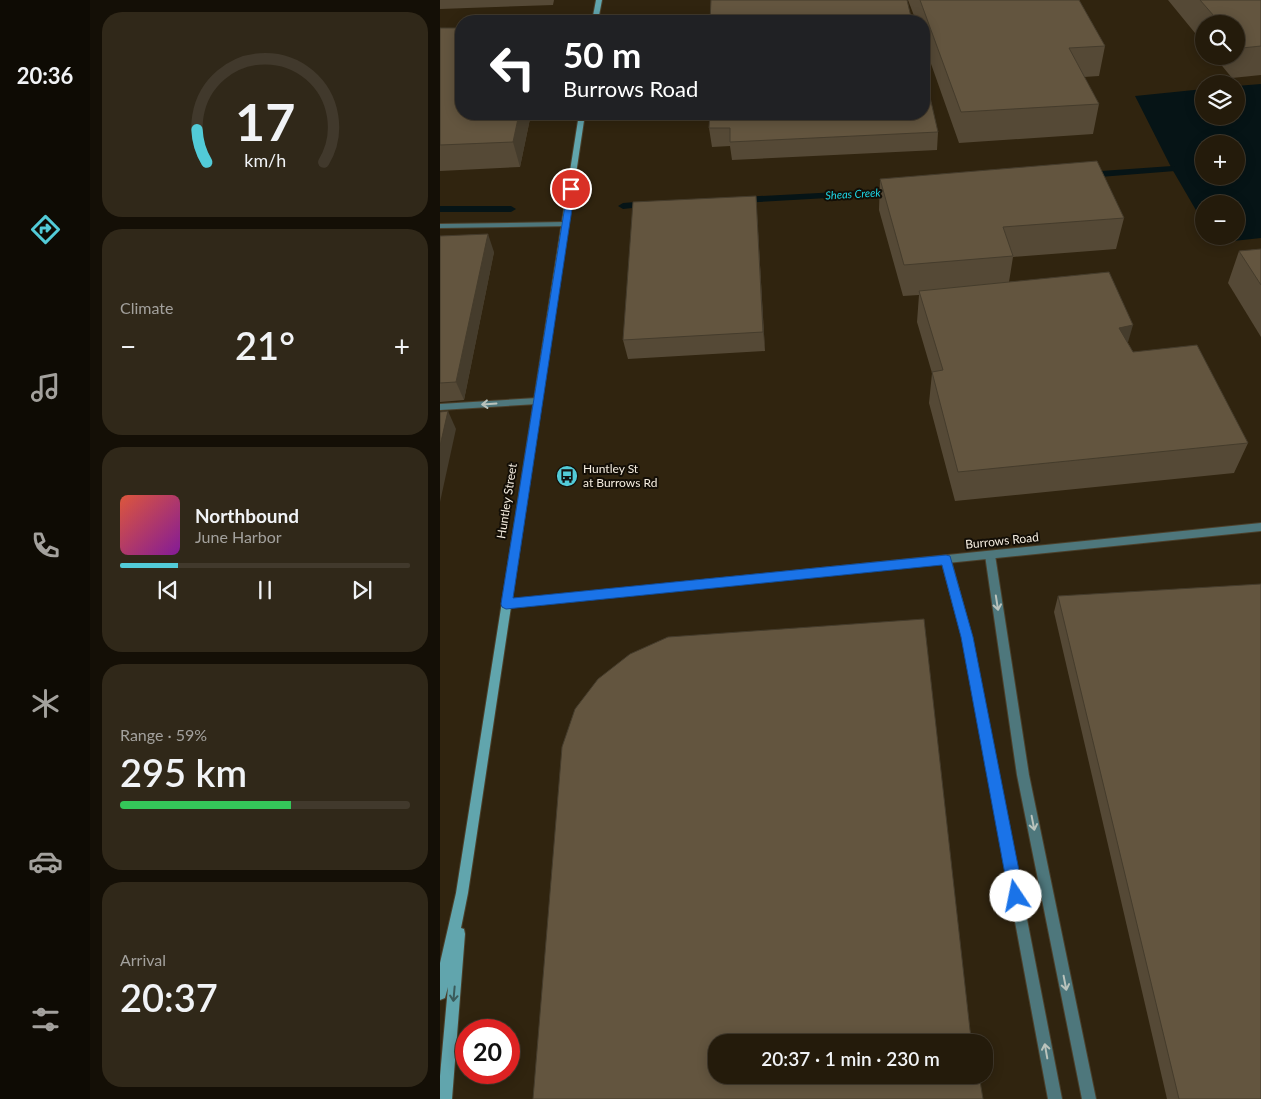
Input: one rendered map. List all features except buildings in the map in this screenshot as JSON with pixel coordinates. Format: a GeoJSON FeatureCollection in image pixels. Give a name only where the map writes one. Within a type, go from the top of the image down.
{"type":"FeatureCollection","features":[{"type":"Feature","properties":{"kind":"main road"},"geometry":{"type":"LineString","coordinates":[[596,15],[599,0]]}},
{"type":"Feature","properties":{"kind":"main road","name":"Huntley Street"},"geometry":{"type":"LineString","coordinates":[[440,993],[462,893],[581,120]]}},
{"type":"Feature","properties":{"kind":"main road","name":"Huntley Street"},"geometry":{"type":"LineString","coordinates":[[445,1099],[462,893]]}},
{"type":"Feature","properties":{"kind":"street"},"geometry":{"type":"LineString","coordinates":[[440,226],[565,224]]}},
{"type":"Feature","properties":{"kind":"street"},"geometry":{"type":"LineString","coordinates":[[440,407],[537,400]]}},
{"type":"Feature","properties":{"kind":"street","name":"Burrows Road"},"geometry":{"type":"LineString","coordinates":[[506,604],[1261,528]]}},
{"type":"Feature","properties":{"kind":"street"},"geometry":{"type":"LineString","coordinates":[[990,555],[1023,776],[1089,1099]]}},
{"type":"Feature","properties":{"kind":"street"},"geometry":{"type":"LineString","coordinates":[[946,560],[967,637],[1055,1099]]}},
{"type":"Feature","properties":{"kind":"shaded area"},"geometry":{"type":"Polygon","coordinates":[[[1261,84],[1261,238],[1245,240],[1245,195],[1195,195],[1195,209],[1172,169],[1135,96],[1195,90],[1195,125],[1245,125],[1245,85],[1261,84]]]}},
{"type":"Feature","properties":{"kind":"waterway","name":"Sheas Creek"},"geometry":{"type":"LineString","coordinates":[[1087,175],[1172,169]]}},
{"type":"Feature","properties":{"kind":"waterway","name":"Sheas Creek"},"geometry":{"type":"LineString","coordinates":[[741,200],[895,192]]}},
{"type":"Feature","properties":{"kind":"waterway","name":"Sheas Creek"},"geometry":{"type":"LineString","coordinates":[[623,206],[648,204]]}},
{"type":"Feature","properties":{"kind":"waterway","name":"Sheas Creek"},"geometry":{"type":"LineString","coordinates":[[440,209],[511,209]]}},
{"type":"Feature","properties":{"kind":"place","name":"Huntley St at Burrows Rd"},"geometry":{"type":"Point","coordinates":[567,476]}},
{"type":"Feature","properties":{"kind":"route"},"geometry":{"type":"LineString","coordinates":[[571,189],[506,604],[946,560],[967,637],[1016,896]]}}]}
